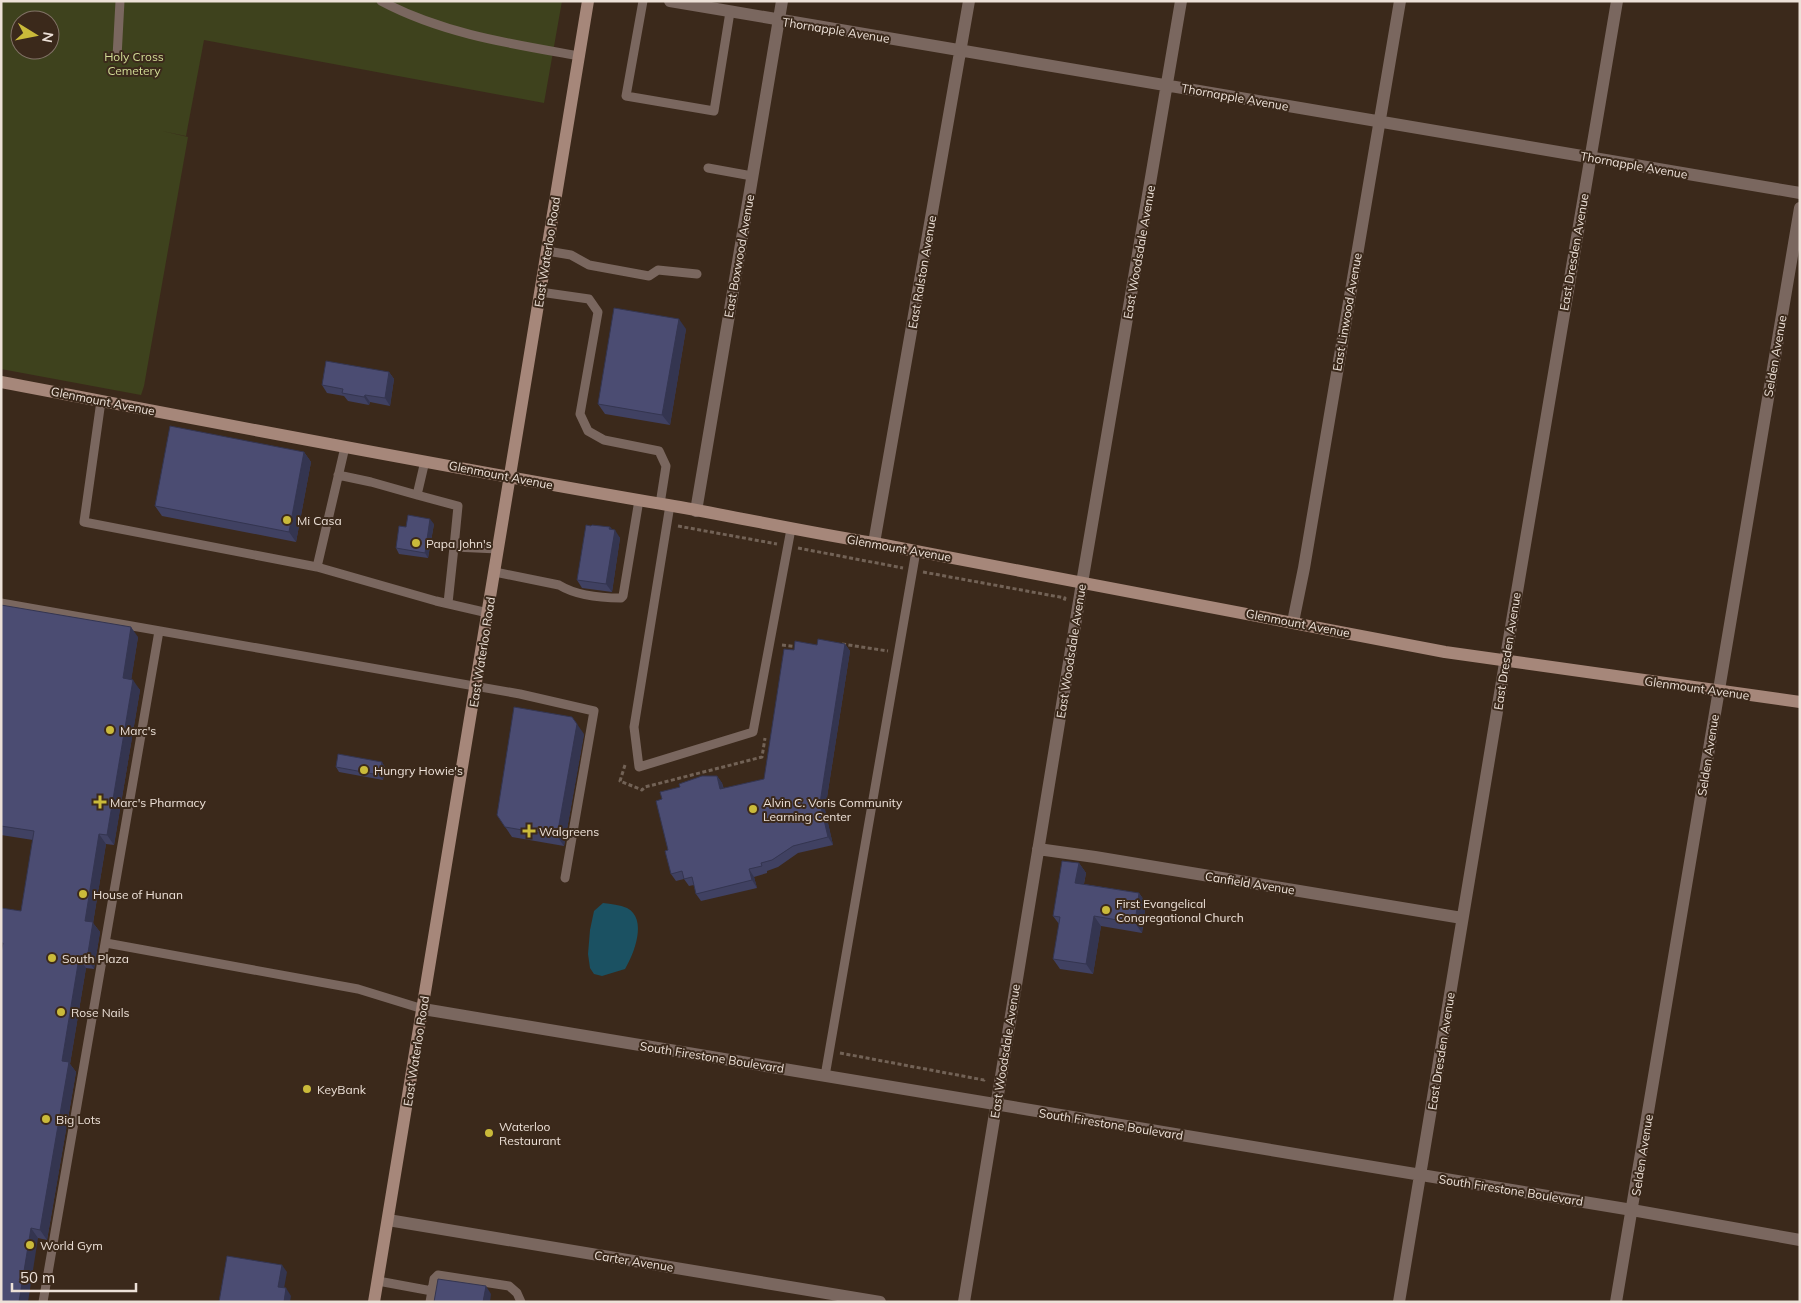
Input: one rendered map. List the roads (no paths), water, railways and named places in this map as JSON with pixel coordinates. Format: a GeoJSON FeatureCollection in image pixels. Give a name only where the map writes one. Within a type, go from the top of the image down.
{"type":"FeatureCollection","features":[{"type":"Feature","properties":{"kind":"street","name":"East Waterloo Road"},"geometry":{"type":"LineString","coordinates":[[374,1302],[588,1]]}},
{"type":"Feature","properties":{"kind":"street","name":"Thornapple Avenue"},"geometry":{"type":"LineString","coordinates":[[670,1],[1800,193]]}},
{"type":"Feature","properties":{"kind":"street","name":"East Boxwood Avenue"},"geometry":{"type":"LineString","coordinates":[[696,510],[782,1]]}},
{"type":"Feature","properties":{"kind":"street","name":"East Ralston Avenue"},"geometry":{"type":"LineString","coordinates":[[874,543],[969,1]]}},
{"type":"Feature","properties":{"kind":"street","name":"East Woodsdale Avenue"},"geometry":{"type":"LineString","coordinates":[[964,1302],[1082,582],[1181,1]]}},
{"type":"Feature","properties":{"kind":"street","name":"East Linwood Avenue"},"geometry":{"type":"LineString","coordinates":[[1293,622],[1304,568],[1400,1]]}},
{"type":"Feature","properties":{"kind":"street","name":"East Dresden Avenue"},"geometry":{"type":"LineString","coordinates":[[1399,1302],[1617,1]]}},
{"type":"Feature","properties":{"kind":"street","name":"Selden Avenue"},"geometry":{"type":"LineString","coordinates":[[1616,1302],[1800,208]]}},
{"type":"Feature","properties":{"kind":"street","name":"Glenmount Avenue"},"geometry":{"type":"LineString","coordinates":[[1,382],[345,447],[874,543],[1445,652],[1800,702]]}},
{"type":"Feature","properties":{"kind":"street","name":"Canfield Avenue"},"geometry":{"type":"LineString","coordinates":[[1038,849],[1462,918]]}},
{"type":"Feature","properties":{"kind":"street","name":"South Firestone Boulevard"},"geometry":{"type":"LineString","coordinates":[[423,1009],[1632,1210],[1800,1240]]}},
{"type":"Feature","properties":{"kind":"street","name":"Carter Avenue"},"geometry":{"type":"LineString","coordinates":[[388,1220],[875,1301]]}},
{"type":"Feature","properties":{"kind":"lane"},"geometry":{"type":"LineString","coordinates":[[117,57],[120,1]]}},
{"type":"Feature","properties":{"kind":"lane"},"geometry":{"type":"LineString","coordinates":[[381,1],[398,10],[452,30],[474,36],[580,56]]}},
{"type":"Feature","properties":{"kind":"lane"},"geometry":{"type":"LineString","coordinates":[[398,10],[403,1]]}},
{"type":"Feature","properties":{"kind":"lane"},"geometry":{"type":"LineString","coordinates":[[643,1],[626,96],[714,111],[730,12]]}},
{"type":"Feature","properties":{"kind":"lane"},"geometry":{"type":"LineString","coordinates":[[708,168],[752,176]]}},
{"type":"Feature","properties":{"kind":"lane"},"geometry":{"type":"LineString","coordinates":[[547,252],[571,255],[589,265],[649,276],[658,270],[697,274]]}},
{"type":"Feature","properties":{"kind":"lane"},"geometry":{"type":"LineString","coordinates":[[540,292],[589,299],[598,312],[580,414],[588,431],[604,440],[659,450],[666,466],[665,504],[667,524],[634,728],[639,767],[753,732],[790,529]]}},
{"type":"Feature","properties":{"kind":"lane"},"geometry":{"type":"LineString","coordinates":[[102,401],[84,522],[317,567],[488,613]]}},
{"type":"Feature","properties":{"kind":"lane"},"geometry":{"type":"LineString","coordinates":[[317,567],[345,447]]}},
{"type":"Feature","properties":{"kind":"lane"},"geometry":{"type":"LineString","coordinates":[[418,495],[425,461]]}},
{"type":"Feature","properties":{"kind":"lane"},"geometry":{"type":"LineString","coordinates":[[338,475],[458,506],[448,603]]}},
{"type":"Feature","properties":{"kind":"lane"},"geometry":{"type":"LineString","coordinates":[[495,572],[559,585],[568,590],[595,596],[621,598],[640,500]]}},
{"type":"Feature","properties":{"kind":"lane"},"geometry":{"type":"LineString","coordinates":[[454,548],[498,549]]}},
{"type":"Feature","properties":{"kind":"lane"},"geometry":{"type":"LineString","coordinates":[[825,1076],[916,551]]}},
{"type":"Feature","properties":{"kind":"lane"},"geometry":{"type":"LineString","coordinates":[[1,604],[520,694],[594,711],[565,878]]}},
{"type":"Feature","properties":{"kind":"lane"},"geometry":{"type":"LineString","coordinates":[[44,1302],[159,631]]}},
{"type":"Feature","properties":{"kind":"lane"},"geometry":{"type":"LineString","coordinates":[[106,943],[358,989],[423,1009]]}},
{"type":"Feature","properties":{"kind":"lane"},"geometry":{"type":"LineString","coordinates":[[430,1302],[434,1279],[438,1275],[509,1286],[517,1293],[521,1302]]}},
{"type":"Feature","properties":{"kind":"lane"},"geometry":{"type":"LineString","coordinates":[[378,1281],[432,1291]]}},
{"type":"Feature","properties":{"kind":"water"},"geometry":{"type":"Polygon","coordinates":[[[603,903],[627,908],[637,920],[638,928],[635,946],[625,969],[602,976],[594,974],[590,968],[588,954],[594,911],[603,903]]]}},
{"type":"Feature","properties":{"kind":"place","name":"Mi Casa"},"geometry":{"type":"Point","coordinates":[287,520]}},
{"type":"Feature","properties":{"kind":"place","name":"Papa John's"},"geometry":{"type":"Point","coordinates":[416,543]}},
{"type":"Feature","properties":{"kind":"place","name":"Marc's"},"geometry":{"type":"Point","coordinates":[110,730]}},
{"type":"Feature","properties":{"kind":"place","name":"Hungry Howie's"},"geometry":{"type":"Point","coordinates":[364,770]}},
{"type":"Feature","properties":{"kind":"place","name":"Marc's Pharmacy"},"geometry":{"type":"Point","coordinates":[100,802]}},
{"type":"Feature","properties":{"kind":"place","name":"Alvin C. Voris Community Learning Center"},"geometry":{"type":"Point","coordinates":[753,809]}},
{"type":"Feature","properties":{"kind":"place","name":"Walgreens"},"geometry":{"type":"Point","coordinates":[529,831]}},
{"type":"Feature","properties":{"kind":"place","name":"House of Hunan"},"geometry":{"type":"Point","coordinates":[83,894]}},
{"type":"Feature","properties":{"kind":"place","name":"First Evangelical Congregational Church"},"geometry":{"type":"Point","coordinates":[1106,910]}},
{"type":"Feature","properties":{"kind":"place","name":"South Plaza"},"geometry":{"type":"Point","coordinates":[52,958]}},
{"type":"Feature","properties":{"kind":"place","name":"Rose Nails"},"geometry":{"type":"Point","coordinates":[61,1012]}},
{"type":"Feature","properties":{"kind":"place","name":"KeyBank"},"geometry":{"type":"Point","coordinates":[307,1089]}},
{"type":"Feature","properties":{"kind":"place","name":"Big Lots"},"geometry":{"type":"Point","coordinates":[46,1119]}},
{"type":"Feature","properties":{"kind":"place","name":"Waterloo Restaurant"},"geometry":{"type":"Point","coordinates":[489,1133]}},
{"type":"Feature","properties":{"kind":"place","name":"World Gym"},"geometry":{"type":"Point","coordinates":[30,1245]}},
{"type":"Feature","properties":{"kind":"park label","name":"Holy Cross Cemetery"},"geometry":{"type":"Point","coordinates":[134,63]}}]}
